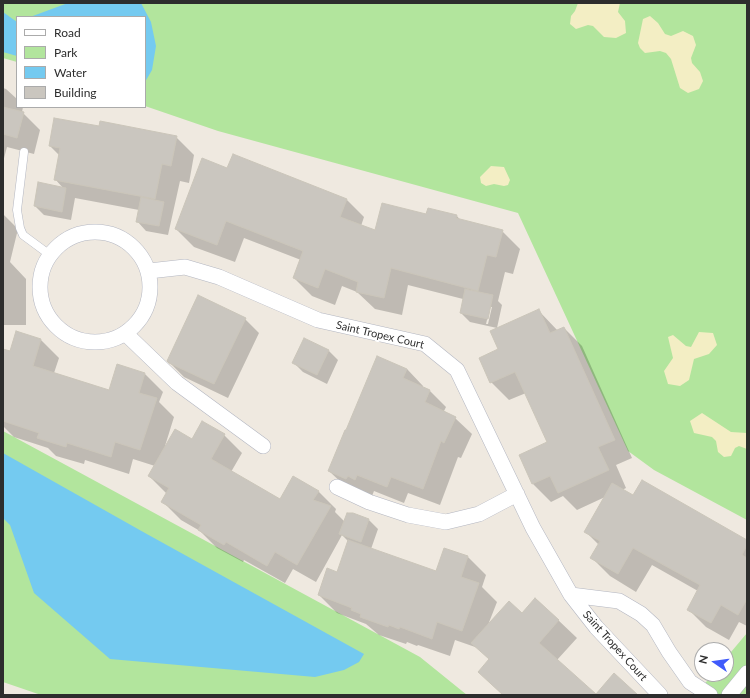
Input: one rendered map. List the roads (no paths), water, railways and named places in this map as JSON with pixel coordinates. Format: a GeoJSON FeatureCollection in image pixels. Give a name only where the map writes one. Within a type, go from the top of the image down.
{"type":"FeatureCollection","features":[{"type":"Feature","properties":{"kind":"street"},"geometry":{"type":"LineString","coordinates":[[95,231],[113,234],[129,242],[141,255],[149,271],[151,289],[148,307],[139,322],[126,334],[108,342],[89,343],[70,338],[55,326],[44,310],[40,292],[42,273],[50,255],[62,242],[78,234],[95,231]]}},
{"type":"Feature","properties":{"kind":"street","name":"Saint Tropex Court"},"geometry":{"type":"LineString","coordinates":[[149,271],[185,267],[218,277],[318,320],[425,344],[457,370],[533,528],[571,595],[596,627],[660,695]]}},
{"type":"Feature","properties":{"kind":"street"},"geometry":{"type":"LineString","coordinates":[[126,334],[177,383],[263,446]]}},
{"type":"Feature","properties":{"kind":"street"},"geometry":{"type":"LineString","coordinates":[[336,487],[369,502],[408,515],[446,522],[479,514],[517,494]]}},
{"type":"Feature","properties":{"kind":"street","name":"Saint Tropex Court"},"geometry":{"type":"LineString","coordinates":[[571,595],[619,601],[641,614],[653,625],[690,682],[710,695]]}},
{"type":"Feature","properties":{"kind":"street"},"geometry":{"type":"LineString","coordinates":[[728,695],[747,673]]}},
{"type":"Feature","properties":{"kind":"lane"},"geometry":{"type":"LineString","coordinates":[[24,152],[17,210],[20,228],[23,235],[50,255]]}},
{"type":"Feature","properties":{"kind":"water"},"geometry":{"type":"Polygon","coordinates":[[[68,3],[141,3],[151,22],[156,46],[152,70],[146,80],[146,16],[33,16],[68,3]]]}},
{"type":"Feature","properties":{"kind":"water"},"geometry":{"type":"Polygon","coordinates":[[[3,12],[16,21],[16,56],[3,52],[3,12]]]}},
{"type":"Feature","properties":{"kind":"water"},"geometry":{"type":"Polygon","coordinates":[[[3,453],[364,654],[359,662],[344,670],[315,677],[110,659],[34,593],[10,525],[3,518],[3,453]]]}}]}
